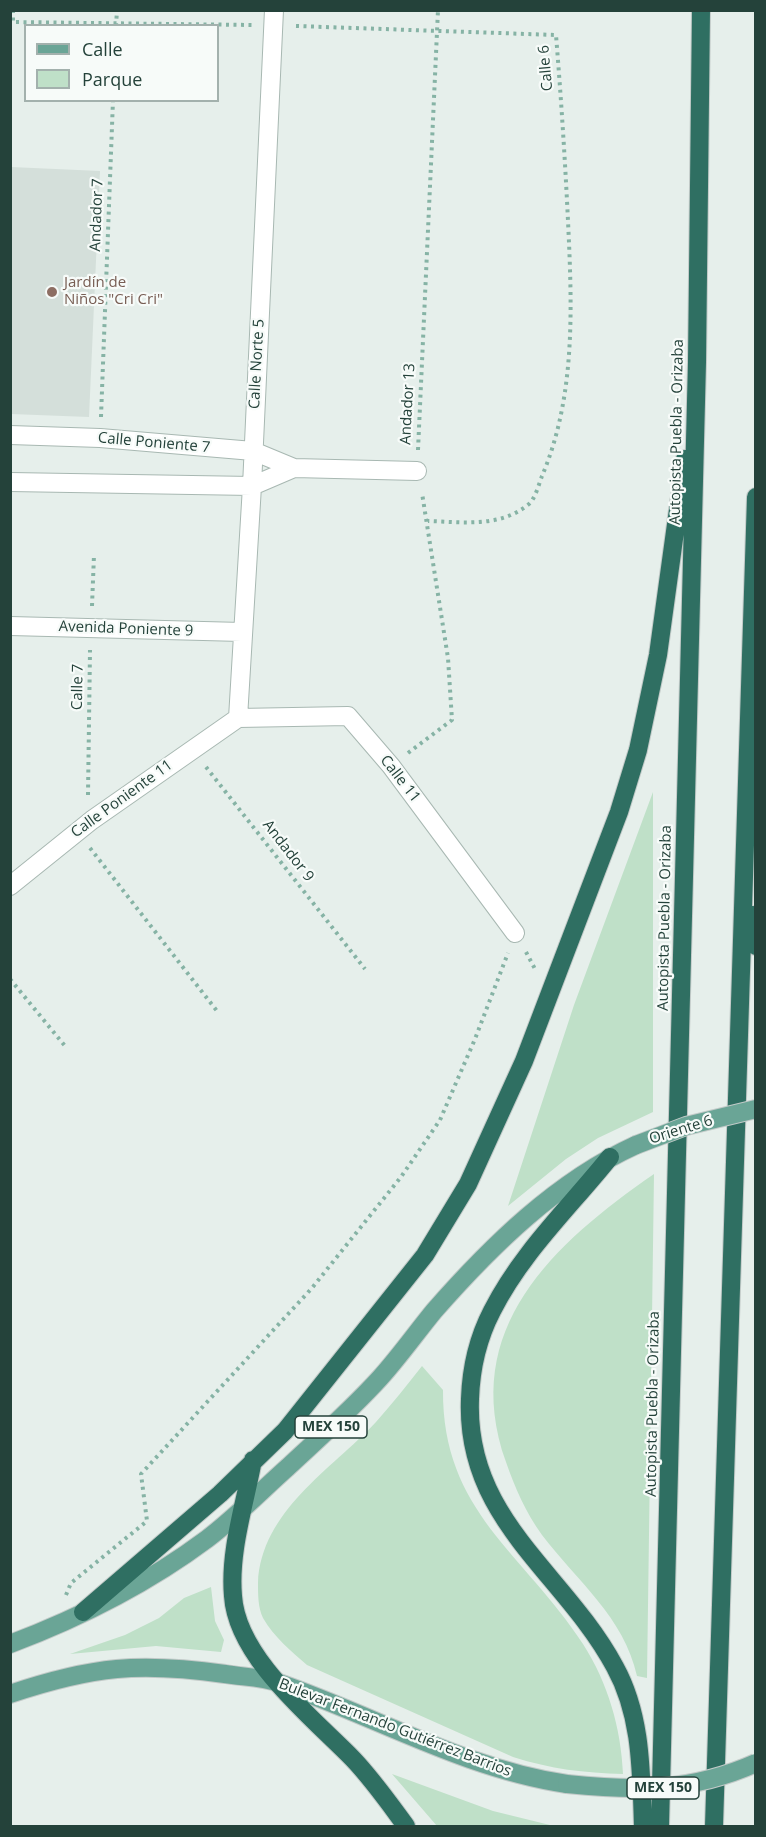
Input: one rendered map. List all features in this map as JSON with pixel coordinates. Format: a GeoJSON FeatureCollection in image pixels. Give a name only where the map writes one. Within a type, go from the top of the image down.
{"type":"FeatureCollection","features":[{"type":"Feature","properties":{"kind":"highway","name":"Autopista Puebla - Orizaba"},"geometry":{"type":"LineString","coordinates":[[660,1827],[697,362],[701,10]]}},
{"type":"Feature","properties":{"kind":"highway"},"geometry":{"type":"LineString","coordinates":[[83,1612],[220,1494],[285,1431],[425,1255],[468,1184],[524,1061],[619,812],[650,704],[668,587],[697,362]]}},
{"type":"Feature","properties":{"kind":"highway"},"geometry":{"type":"LineString","coordinates":[[714,1827],[756,497]]}},
{"type":"Feature","properties":{"kind":"highway"},"geometry":{"type":"LineString","coordinates":[[746,829],[756,946]]}},
{"type":"Feature","properties":{"kind":"highway"},"geometry":{"type":"LineString","coordinates":[[610,1157],[570,1207],[537,1240],[491,1312],[478,1343],[471,1381],[469,1422],[480,1470],[500,1514],[603,1647],[620,1679],[629,1700],[640,1753],[643,1827]]}},
{"type":"Feature","properties":{"kind":"highway"},"geometry":{"type":"LineString","coordinates":[[253,1461],[232,1573],[233,1599],[242,1626],[253,1648],[277,1682],[380,1789],[406,1827]]}},
{"type":"Feature","properties":{"kind":"main road","name":"Oriente 6"},"geometry":{"type":"LineString","coordinates":[[610,1157],[686,1125],[756,1110]]}},
{"type":"Feature","properties":{"kind":"main road","name":"MEX 150"},"geometry":{"type":"LineString","coordinates":[[10,1644],[50,1629],[83,1612],[177,1560],[208,1538],[328,1430],[379,1378],[475,1266],[525,1219],[572,1181],[610,1157]]}},
{"type":"Feature","properties":{"kind":"main road","name":"Bulevar Fernando Gutiérrez Barrios"},"geometry":{"type":"LineString","coordinates":[[10,1694],[94,1670],[173,1667],[277,1682],[507,1773],[567,1784],[654,1790],[724,1774],[756,1763]]}},
{"type":"Feature","properties":{"kind":"street","name":"Calle Norte 5"},"geometry":{"type":"LineString","coordinates":[[238,718],[252,486],[274,18]]}},
{"type":"Feature","properties":{"kind":"street","name":"Calle Poniente 7"},"geometry":{"type":"LineString","coordinates":[[10,435],[100,438],[253,451],[294,468],[417,471]]}},
{"type":"Feature","properties":{"kind":"street","name":"Calle Poniente 7"},"geometry":{"type":"LineString","coordinates":[[10,482],[252,486],[294,468]]}},
{"type":"Feature","properties":{"kind":"street","name":"Avenida Poniente 9"},"geometry":{"type":"LineString","coordinates":[[10,626],[242,632]]}},
{"type":"Feature","properties":{"kind":"street","name":"Calle 11"},"geometry":{"type":"LineString","coordinates":[[238,718],[348,716],[391,766],[515,933]]}},
{"type":"Feature","properties":{"kind":"street","name":"Calle Poniente 11"},"geometry":{"type":"LineString","coordinates":[[10,886],[92,820],[238,718]]}},
{"type":"Feature","properties":{"kind":"path","name":"Calle 6"},"geometry":{"type":"LineString","coordinates":[[13,10],[13,22],[116,24],[274,18],[556,35],[564,132],[572,306],[562,416],[548,463],[531,503],[511,516],[493,522],[428,521]]}},
{"type":"Feature","properties":{"kind":"path"},"geometry":{"type":"LineString","coordinates":[[116,24],[117,10]]}},
{"type":"Feature","properties":{"kind":"path","name":"Andador 13"},"geometry":{"type":"LineString","coordinates":[[391,766],[452,720],[448,658],[428,521],[417,471],[438,10]]}},
{"type":"Feature","properties":{"kind":"path","name":"Andador 7"},"geometry":{"type":"LineString","coordinates":[[100,438],[113,102]]}},
{"type":"Feature","properties":{"kind":"path","name":"Calle 7"},"geometry":{"type":"LineString","coordinates":[[92,820],[88,798],[94,555]]}},
{"type":"Feature","properties":{"kind":"path","name":"Andador 9"},"geometry":{"type":"LineString","coordinates":[[191,749],[365,969]]}},
{"type":"Feature","properties":{"kind":"path"},"geometry":{"type":"LineString","coordinates":[[77,832],[217,1011]]}},
{"type":"Feature","properties":{"kind":"path"},"geometry":{"type":"LineString","coordinates":[[515,933],[549,994]]}},
{"type":"Feature","properties":{"kind":"path"},"geometry":{"type":"LineString","coordinates":[[50,1629],[71,1583],[147,1521],[141,1474],[312,1288],[401,1177],[440,1120],[475,1039],[515,933]]}},
{"type":"Feature","properties":{"kind":"path"},"geometry":{"type":"LineString","coordinates":[[10,979],[64,1046]]}},
{"type":"Feature","properties":{"kind":"shaded area","name":"Jardín de Niños \"Cri Cri\""},"geometry":{"type":"Polygon","coordinates":[[[11,167],[100,171],[89,417],[11,414],[11,167]]]}},
{"type":"Feature","properties":{"kind":"green space"},"geometry":{"type":"Polygon","coordinates":[[[653,792],[653,1112],[598,1138],[566,1159],[508,1206],[574,1005],[653,792]]]}},
{"type":"Feature","properties":{"kind":"green space"},"geometry":{"type":"Polygon","coordinates":[[[654,1174],[647,1678],[637,1676],[622,1636],[598,1601],[542,1535],[521,1500],[506,1462],[495,1414],[495,1371],[506,1331],[524,1294],[550,1261],[582,1230],[654,1174]]]}},
{"type":"Feature","properties":{"kind":"green space"},"geometry":{"type":"Polygon","coordinates":[[[422,1366],[443,1390],[446,1432],[456,1468],[471,1500],[490,1529],[560,1612],[583,1644],[600,1674],[616,1723],[623,1774],[568,1770],[513,1757],[307,1665],[278,1638],[261,1614],[258,1583],[262,1557],[271,1534],[301,1494],[376,1422],[422,1366]]]}},
{"type":"Feature","properties":{"kind":"green space"},"geometry":{"type":"Polygon","coordinates":[[[211,1587],[215,1621],[224,1640],[221,1652],[156,1646],[70,1654],[125,1635],[159,1618],[184,1598],[211,1587]]]}},
{"type":"Feature","properties":{"kind":"green space"},"geometry":{"type":"Polygon","coordinates":[[[392,1774],[493,1811],[554,1826],[437,1826],[392,1774]]]}},
{"type":"Feature","properties":{"kind":"place","name":"Jardín de Niños \"Cri Cri\""},"geometry":{"type":"Point","coordinates":[52,292]}}]}
